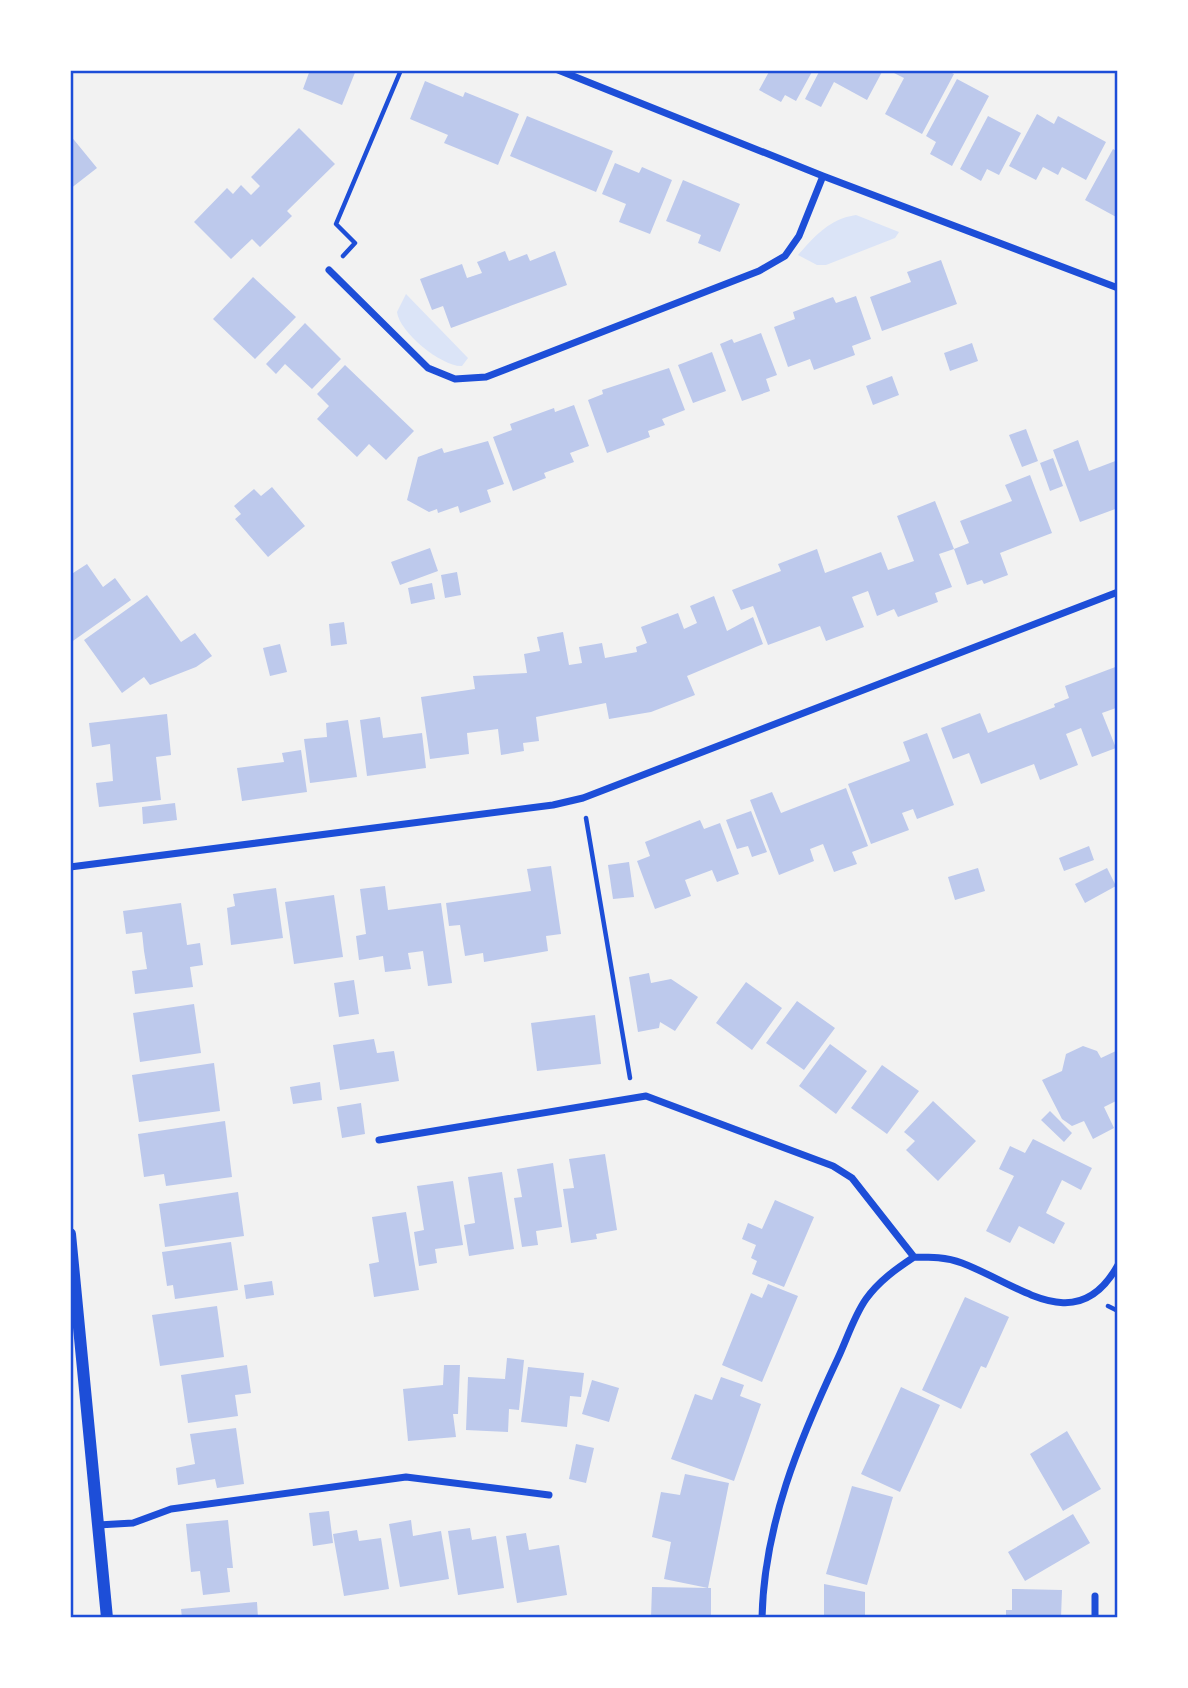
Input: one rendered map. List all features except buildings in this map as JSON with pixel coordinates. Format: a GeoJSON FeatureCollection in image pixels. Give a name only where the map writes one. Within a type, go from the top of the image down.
{"type":"FeatureCollection","features":[{"type":"Feature","properties":{"kind":"street"},"geometry":{"type":"LineString","coordinates":[[558,70],[823,176],[1118,288]]}},
{"type":"Feature","properties":{"kind":"street"},"geometry":{"type":"LineString","coordinates":[[329,270],[428,368],[455,379],[486,377],[759,271],[785,256],[799,236],[823,176]]}},
{"type":"Feature","properties":{"kind":"street"},"geometry":{"type":"LineString","coordinates":[[70,867],[539,807],[583,798],[1118,592]]}},
{"type":"Feature","properties":{"kind":"street"},"geometry":{"type":"LineString","coordinates":[[379,1140],[633,1096],[663,1100],[833,1166],[852,1178],[914,1257]]}},
{"type":"Feature","properties":{"kind":"street"},"geometry":{"type":"LineString","coordinates":[[70,1234],[107,1618]]}},
{"type":"Feature","properties":{"kind":"street"},"geometry":{"type":"LineString","coordinates":[[762,1618],[763,1572],[777,1510],[815,1408],[865,1300],[891,1272],[914,1257],[944,1257],[1048,1301],[1066,1304],[1091,1298],[1109,1281],[1118,1265]]}},
{"type":"Feature","properties":{"kind":"street"},"geometry":{"type":"LineString","coordinates":[[97,1525],[132,1523],[172,1508],[406,1477],[549,1494]]}},
{"type":"Feature","properties":{"kind":"street"},"geometry":{"type":"LineString","coordinates":[[1095,1596],[1095,1618]]}},
{"type":"Feature","properties":{"kind":"path"},"geometry":{"type":"LineString","coordinates":[[329,270],[355,243],[336,224],[401,70]]}},
{"type":"Feature","properties":{"kind":"path"},"geometry":{"type":"LineString","coordinates":[[583,798],[633,1096]]}},
{"type":"Feature","properties":{"kind":"shaded area"},"geometry":{"type":"Polygon","coordinates":[[[856,215],[899,232],[895,238],[826,265],[817,265],[798,255],[830,224],[856,215]]]}},
{"type":"Feature","properties":{"kind":"shaded area"},"geometry":{"type":"Polygon","coordinates":[[[406,294],[468,358],[462,366],[433,355],[405,329],[397,312],[406,294]]]}}]}
